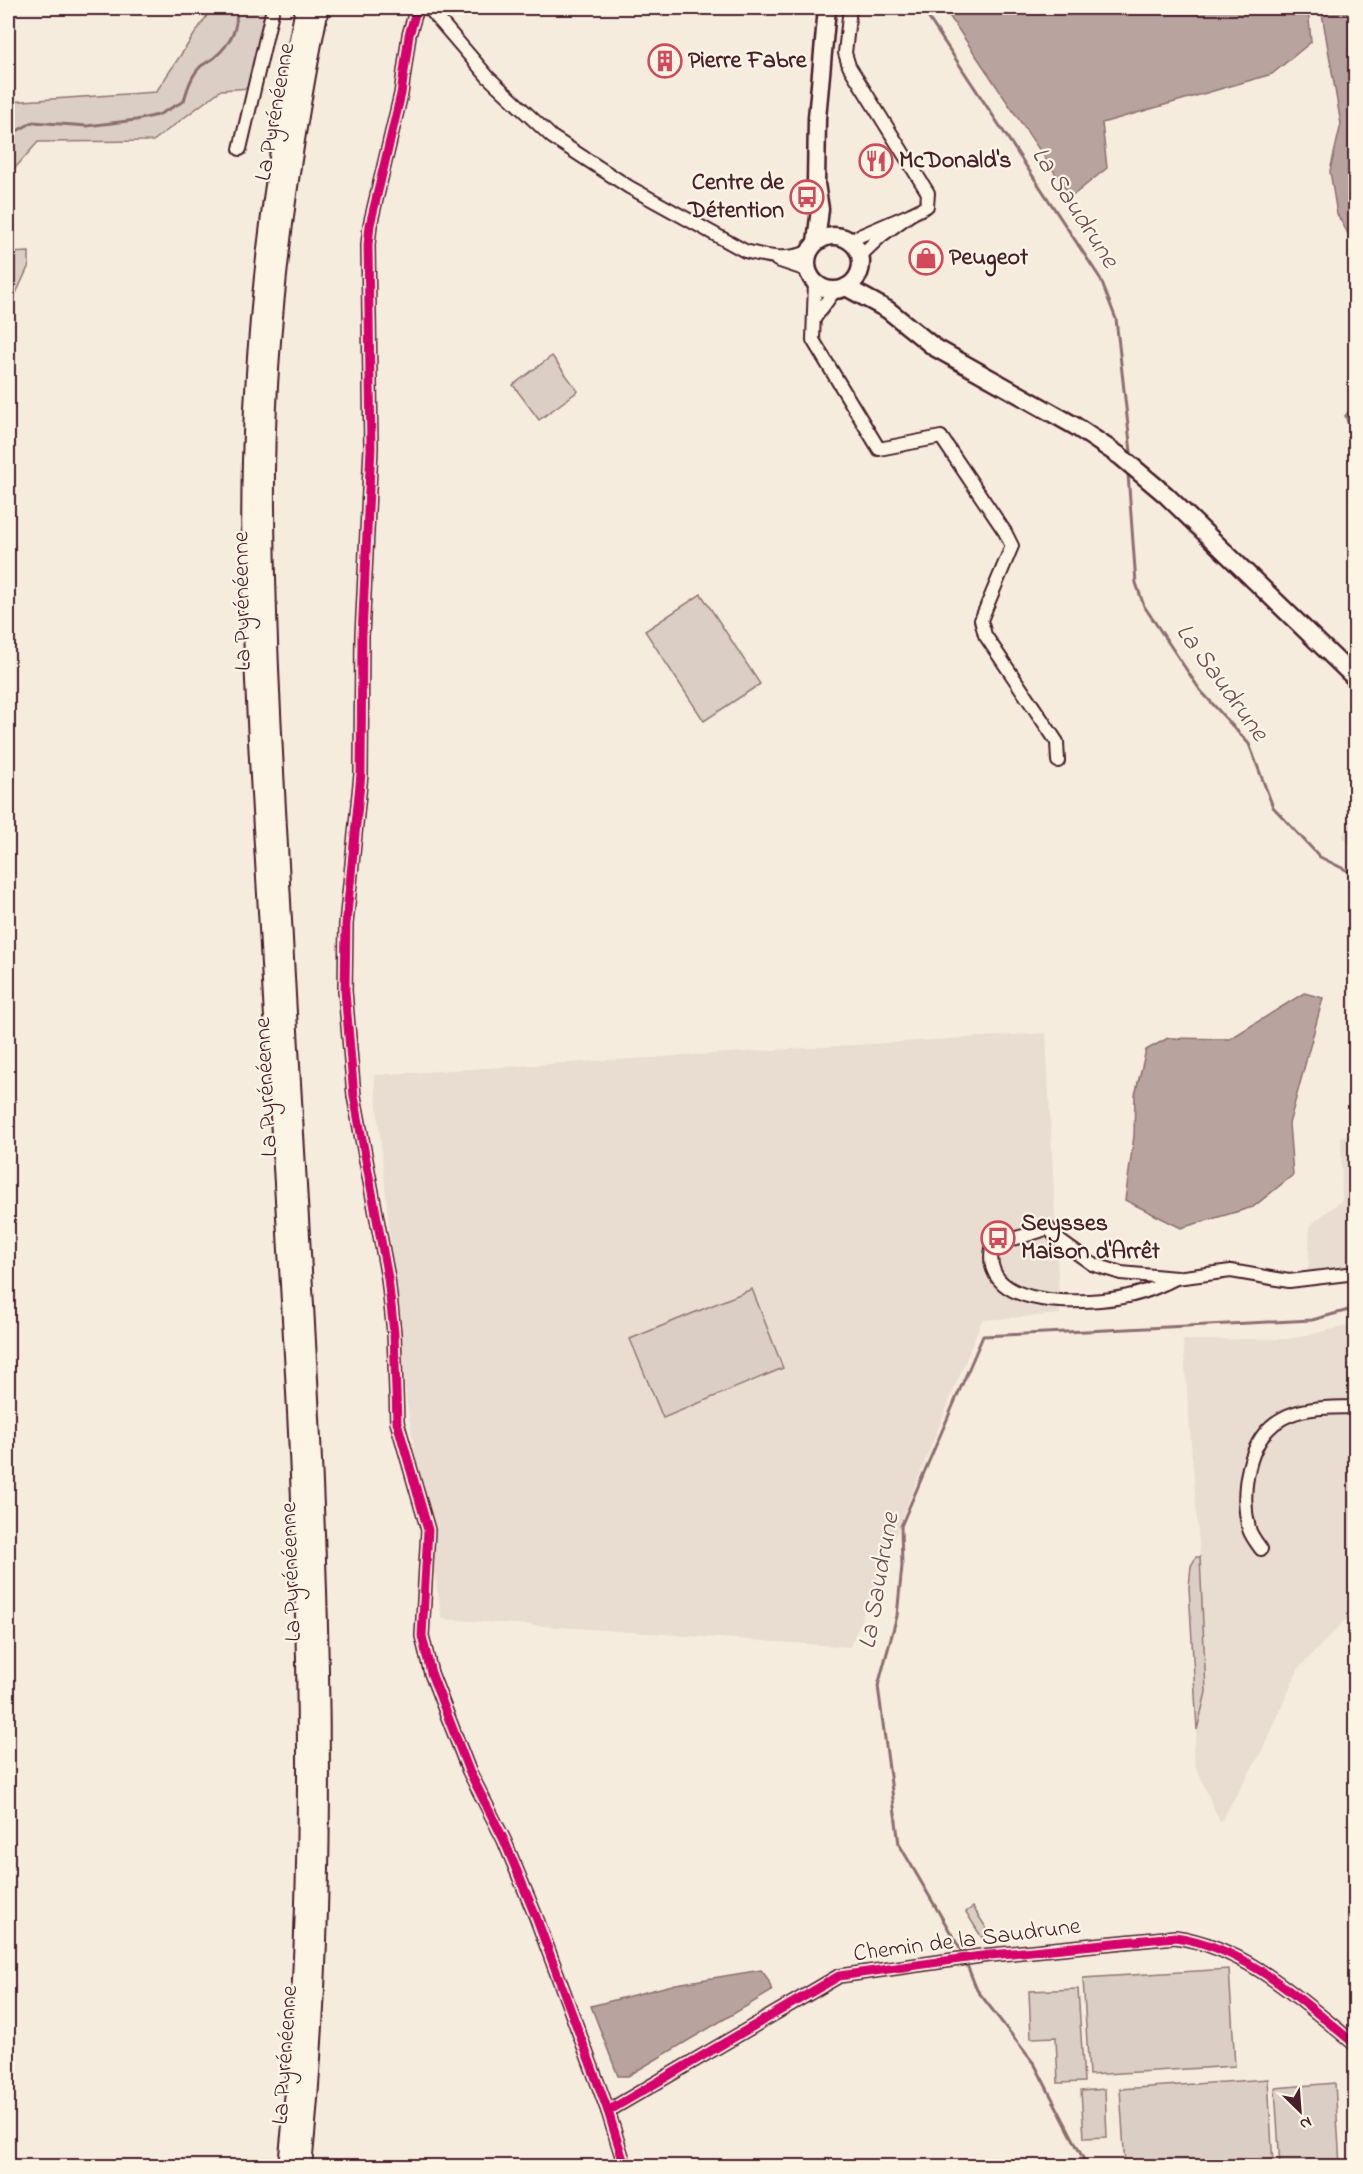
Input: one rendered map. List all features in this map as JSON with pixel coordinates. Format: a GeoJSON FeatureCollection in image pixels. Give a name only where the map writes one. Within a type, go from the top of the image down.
{"type":"FeatureCollection","features":[{"type":"Feature","properties":{"kind":"highway","name":"La Pyrénéenne"},"geometry":{"type":"LineString","coordinates":[[288,2166],[297,2064],[305,1914],[308,1722],[301,1516],[255,672],[252,465],[256,365],[264,269],[277,167],[305,8]]}},
{"type":"Feature","properties":{"kind":"highway","name":"La Pyrénéenne"},"geometry":{"type":"LineString","coordinates":[[302,2166],[312,2052],[321,1876],[321,1723],[309,1414],[268,680],[265,467],[278,265],[290,170],[319,8]]}},
{"type":"Feature","properties":{"kind":"main road"},"geometry":{"type":"LineString","coordinates":[[827,8],[817,118],[816,184],[820,209],[812,247],[811,277],[888,310]]}},
{"type":"Feature","properties":{"kind":"main road"},"geometry":{"type":"LineString","coordinates":[[820,209],[860,256],[859,274],[888,310],[934,347],[1075,426],[1140,471],[1356,679]]}},
{"type":"Feature","properties":{"kind":"main road"},"geometry":{"type":"LineString","coordinates":[[812,247],[826,236],[844,238]]}},
{"type":"Feature","properties":{"kind":"main road"},"geometry":{"type":"LineString","coordinates":[[841,289],[859,274]]}},
{"type":"Feature","properties":{"kind":"street"},"geometry":{"type":"LineString","coordinates":[[240,149],[273,8]]}},
{"type":"Feature","properties":{"kind":"street"},"geometry":{"type":"LineString","coordinates":[[417,8],[409,35],[400,102],[370,225],[368,245],[371,448],[362,636],[361,774],[344,953],[348,1054],[388,1278],[396,1352],[397,1422],[428,1530],[428,1560],[422,1627],[426,1658],[469,1772],[496,1822],[519,1875],[608,2111],[625,2166]]}},
{"type":"Feature","properties":{"kind":"street"},"geometry":{"type":"LineString","coordinates":[[429,8],[488,77],[529,117],[578,156],[734,246],[771,257],[811,277],[813,340],[879,448],[941,437],[1005,532],[1011,546],[981,620],[985,635],[1057,742],[1058,761]]}},
{"type":"Feature","properties":{"kind":"street"},"geometry":{"type":"LineString","coordinates":[[844,238],[927,206],[928,193],[849,66],[845,53],[850,8]]}},
{"type":"Feature","properties":{"kind":"street"},"geometry":{"type":"LineString","coordinates":[[860,256],[881,236],[911,214]]}},
{"type":"Feature","properties":{"kind":"street"},"geometry":{"type":"LineString","coordinates":[[771,257],[793,258],[812,247]]}},
{"type":"Feature","properties":{"kind":"street"},"geometry":{"type":"LineString","coordinates":[[814,319],[841,289]]}},
{"type":"Feature","properties":{"kind":"street"},"geometry":{"type":"LineString","coordinates":[[1176,1278],[1157,1288],[1129,1296],[1081,1303],[1048,1300],[1016,1293],[1004,1285],[995,1273],[990,1257],[992,1248],[1001,1241],[1029,1237],[1048,1228],[1060,1241],[1092,1264],[1121,1273],[1176,1278],[1231,1271],[1289,1281],[1356,1273]]}},
{"type":"Feature","properties":{"kind":"street"},"geometry":{"type":"LineString","coordinates":[[1261,1549],[1249,1531],[1246,1494],[1254,1453],[1267,1430],[1284,1418],[1308,1409],[1356,1407]]}},
{"type":"Feature","properties":{"kind":"street","name":"Chemin de la Saudrune"},"geometry":{"type":"LineString","coordinates":[[608,2111],[839,1976],[963,1958],[1175,1937],[1199,1940],[1254,1965],[1356,2045]]}},
{"type":"Feature","properties":{"kind":"shaded area"},"geometry":{"type":"Polygon","coordinates":[[[212,8],[268,8],[251,88],[221,90],[153,141],[38,142],[8,176],[8,102],[156,92],[212,8]]]}},
{"type":"Feature","properties":{"kind":"shaded area"},"geometry":{"type":"Polygon","coordinates":[[[944,8],[1308,8],[1311,42],[1272,74],[1102,123],[1107,168],[1071,197],[944,8]]]}},
{"type":"Feature","properties":{"kind":"shaded area"},"geometry":{"type":"Polygon","coordinates":[[[1321,8],[1355,8],[1355,246],[1337,214],[1330,171],[1341,124],[1321,8]]]}},
{"type":"Feature","properties":{"kind":"shaded area"},"geometry":{"type":"Polygon","coordinates":[[[29,252],[29,265],[8,311],[8,253],[29,252]]]}},
{"type":"Feature","properties":{"kind":"shaded area"},"geometry":{"type":"Polygon","coordinates":[[[552,356],[578,391],[539,420],[513,385],[552,356]]]}},
{"type":"Feature","properties":{"kind":"shaded area"},"geometry":{"type":"Polygon","coordinates":[[[1355,404],[1355,505],[1350,498],[1352,434],[1345,416],[1355,404]]]}},
{"type":"Feature","properties":{"kind":"shaded area"},"geometry":{"type":"Polygon","coordinates":[[[701,594],[760,684],[704,721],[645,631],[701,594]]]}},
{"type":"Feature","properties":{"kind":"shaded area"},"geometry":{"type":"Polygon","coordinates":[[[1355,815],[1355,851],[1342,837],[1355,815]]]}},
{"type":"Feature","properties":{"kind":"shaded area"},"geometry":{"type":"Polygon","coordinates":[[[1304,993],[1323,998],[1289,1124],[1293,1175],[1253,1207],[1181,1228],[1125,1200],[1134,1136],[1135,1095],[1146,1050],[1168,1038],[1230,1039],[1304,993]]]}},
{"type":"Feature","properties":{"kind":"shaded area"},"geometry":{"type":"Polygon","coordinates":[[[1046,1033],[1060,1314],[982,1320],[850,1647],[442,1619],[406,1398],[374,1075],[1046,1033]]]}},
{"type":"Feature","properties":{"kind":"shaded area"},"geometry":{"type":"Polygon","coordinates":[[[1341,1136],[1355,1137],[1355,1265],[1308,1272],[1310,1225],[1342,1200],[1341,1136]]]}},
{"type":"Feature","properties":{"kind":"shaded area"},"geometry":{"type":"Polygon","coordinates":[[[752,1289],[783,1368],[663,1418],[630,1339],[752,1289]]]}},
{"type":"Feature","properties":{"kind":"shaded area"},"geometry":{"type":"Polygon","coordinates":[[[1355,1324],[1355,1610],[1299,1668],[1262,1751],[1220,1823],[1195,1764],[1193,1750],[1206,1692],[1202,1584],[1183,1340],[1289,1339],[1355,1324]]]}},
{"type":"Feature","properties":{"kind":"shaded area"},"geometry":{"type":"Polygon","coordinates":[[[1196,1557],[1200,1557],[1206,1692],[1197,1730],[1189,1587],[1191,1566],[1196,1557]]]}},
{"type":"Feature","properties":{"kind":"shaded area"},"geometry":{"type":"Polygon","coordinates":[[[973,1907],[990,1934],[982,1938],[966,1912],[973,1907]]]}},
{"type":"Feature","properties":{"kind":"shaded area"},"geometry":{"type":"Polygon","coordinates":[[[1229,1969],[1235,2066],[1089,2075],[1083,1978],[1229,1969]]]}},
{"type":"Feature","properties":{"kind":"shaded area"},"geometry":{"type":"Polygon","coordinates":[[[761,1970],[768,1979],[772,1991],[628,2076],[618,2076],[591,2006],[676,1984],[761,1970]]]}},
{"type":"Feature","properties":{"kind":"shaded area"},"geometry":{"type":"Polygon","coordinates":[[[1078,1989],[1084,2082],[1058,2083],[1056,2037],[1031,2038],[1029,1991],[1078,1989]]]}},
{"type":"Feature","properties":{"kind":"shaded area"},"geometry":{"type":"Polygon","coordinates":[[[1268,2079],[1273,2166],[1125,2166],[1120,2089],[1268,2079]]]}},
{"type":"Feature","properties":{"kind":"shaded area"},"geometry":{"type":"Polygon","coordinates":[[[1335,2083],[1340,2166],[1280,2166],[1275,2088],[1335,2083]]]}},
{"type":"Feature","properties":{"kind":"shaded area"},"geometry":{"type":"Polygon","coordinates":[[[1105,2089],[1107,2137],[1084,2138],[1081,2091],[1105,2089]]]}},
{"type":"Feature","properties":{"kind":"waterway"},"geometry":{"type":"LineString","coordinates":[[8,136],[33,122],[87,126],[136,120],[158,115],[184,101],[197,71],[215,57],[233,35],[236,8]]}},
{"type":"Feature","properties":{"kind":"waterway","name":"La Saudrune"},"geometry":{"type":"LineString","coordinates":[[922,8],[1100,278],[1116,319],[1131,452]]}},
{"type":"Feature","properties":{"kind":"waterway","name":"La Saudrune"},"geometry":{"type":"LineString","coordinates":[[1128,474],[1136,583],[1144,606],[1200,690],[1249,744],[1273,807],[1320,857],[1356,875]]}},
{"type":"Feature","properties":{"kind":"waterway","name":"La Saudrune"},"geometry":{"type":"LineString","coordinates":[[963,1954],[899,1844],[878,1686],[897,1616],[902,1566],[901,1526],[983,1336],[1312,1320],[1356,1308]]}},
{"type":"Feature","properties":{"kind":"waterway","name":"La Saudrune"},"geometry":{"type":"LineString","coordinates":[[965,1960],[977,1990],[1035,2065],[1087,2166]]}},
{"type":"Feature","properties":{"kind":"cycle path"},"geometry":{"type":"LineString","coordinates":[[417,8],[409,35],[401,94],[370,225],[368,245],[371,448],[362,636],[361,774],[346,924],[345,991],[354,1096],[388,1278],[394,1333],[397,1422],[428,1530],[422,1636],[431,1673],[469,1771],[504,1840],[536,1917],[608,2111],[625,2166]]}},
{"type":"Feature","properties":{"kind":"cycle path"},"geometry":{"type":"LineString","coordinates":[[608,2111],[839,1976],[981,1956],[1175,1937],[1226,1952],[1249,1964],[1294,1994],[1356,2045]]}},
{"type":"Feature","properties":{"kind":"place","name":"Pierre Fabre"},"geometry":{"type":"Point","coordinates":[665,61]}},
{"type":"Feature","properties":{"kind":"place","name":"McDonald's"},"geometry":{"type":"Point","coordinates":[876,161]}},
{"type":"Feature","properties":{"kind":"place","name":"Centre de Détention"},"geometry":{"type":"Point","coordinates":[807,197]}},
{"type":"Feature","properties":{"kind":"place","name":"Peugeot"},"geometry":{"type":"Point","coordinates":[926,258]}},
{"type":"Feature","properties":{"kind":"place","name":"Seysses Maison d'Arrêt"},"geometry":{"type":"Point","coordinates":[998,1238]}}]}
